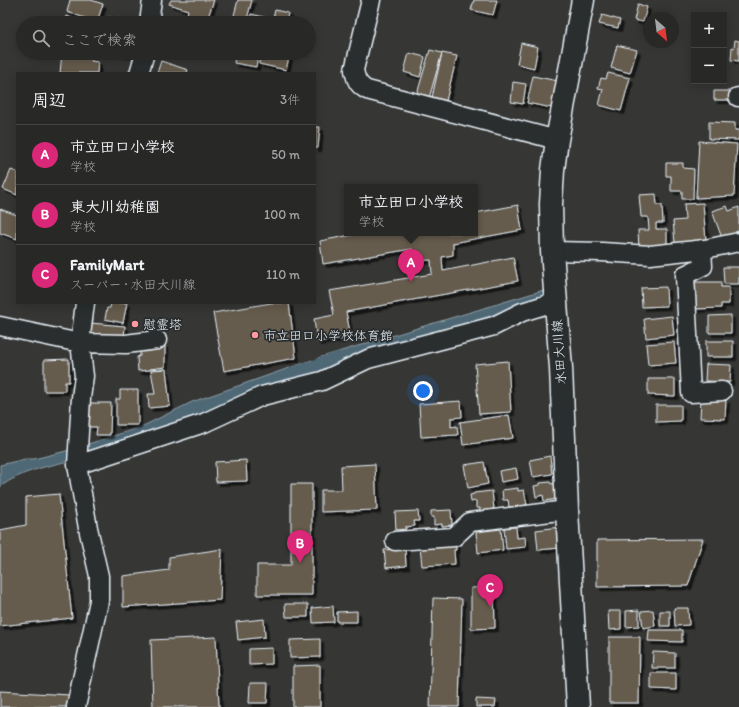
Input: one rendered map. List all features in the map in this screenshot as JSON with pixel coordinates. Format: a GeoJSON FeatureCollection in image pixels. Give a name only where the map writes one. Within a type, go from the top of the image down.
{"type":"FeatureCollection","features":[{"type":"Feature","properties":{"kind":"main road","name":"水田大川線"},"geometry":{"type":"LineString","coordinates":[[578,707],[561,368],[552,251],[553,170],[557,140],[583,0]]}},
{"type":"Feature","properties":{"kind":"street"},"geometry":{"type":"LineString","coordinates":[[150,16],[152,0]]}},
{"type":"Feature","properties":{"kind":"street"},"geometry":{"type":"LineString","coordinates":[[371,0],[354,70],[357,81],[362,87],[367,90],[557,140]]}},
{"type":"Feature","properties":{"kind":"street"},"geometry":{"type":"LineString","coordinates":[[139,72],[143,60]]}},
{"type":"Feature","properties":{"kind":"street"},"geometry":{"type":"LineString","coordinates":[[552,251],[650,255],[702,249],[739,242]]}},
{"type":"Feature","properties":{"kind":"street"},"geometry":{"type":"LineString","coordinates":[[702,249],[703,266],[685,275],[691,392],[722,391]]}},
{"type":"Feature","properties":{"kind":"street"},"geometry":{"type":"LineString","coordinates":[[77,465],[204,423],[262,396],[322,380],[368,358],[494,326],[522,312],[555,302]]}},
{"type":"Feature","properties":{"kind":"street"},"geometry":{"type":"LineString","coordinates":[[76,707],[99,601],[99,576],[88,528],[77,465],[81,398],[84,376],[80,343],[85,304]]}},
{"type":"Feature","properties":{"kind":"street"},"geometry":{"type":"LineString","coordinates":[[0,326],[80,343],[126,344],[157,340]]}},
{"type":"Feature","properties":{"kind":"street"},"geometry":{"type":"LineString","coordinates":[[395,541],[454,536],[470,522],[567,510]]}},
{"type":"Feature","properties":{"kind":"water"},"geometry":{"type":"Polygon","coordinates":[[[547,289],[547,296],[323,371],[318,358],[547,289]]]}},
{"type":"Feature","properties":{"kind":"water"},"geometry":{"type":"Polygon","coordinates":[[[312,360],[315,373],[89,455],[85,451],[85,445],[141,427],[192,402],[312,360]]]}},
{"type":"Feature","properties":{"kind":"water"},"geometry":{"type":"Polygon","coordinates":[[[74,449],[73,460],[26,473],[8,481],[0,487],[0,465],[25,459],[34,459],[74,449]]]}},
{"type":"Feature","properties":{"kind":"building"},"geometry":{"type":"Polygon","coordinates":[[[70,0],[91,0],[103,4],[99,16],[79,16],[67,12],[70,0]]]}},
{"type":"Feature","properties":{"kind":"building"},"geometry":{"type":"Polygon","coordinates":[[[171,0],[214,0],[208,16],[187,15],[188,10],[169,4],[171,0]]]}},
{"type":"Feature","properties":{"kind":"building"},"geometry":{"type":"Polygon","coordinates":[[[238,0],[252,0],[248,16],[234,16],[238,0]]]}},
{"type":"Feature","properties":{"kind":"building"},"geometry":{"type":"Polygon","coordinates":[[[474,0],[497,0],[493,15],[471,10],[474,0]]]}},
{"type":"Feature","properties":{"kind":"building"},"geometry":{"type":"Polygon","coordinates":[[[638,4],[647,7],[646,12],[643,12],[643,22],[634,20],[638,4]]]}},
{"type":"Feature","properties":{"kind":"building"},"geometry":{"type":"Polygon","coordinates":[[[275,10],[288,13],[287,16],[274,16],[275,10]]]}},
{"type":"Feature","properties":{"kind":"building"},"geometry":{"type":"Polygon","coordinates":[[[602,15],[620,20],[618,28],[599,24],[602,15]]]}},
{"type":"Feature","properties":{"kind":"building"},"geometry":{"type":"Polygon","coordinates":[[[735,40],[739,41],[739,61],[731,60],[732,47],[734,48],[735,40]]]}},
{"type":"Feature","properties":{"kind":"building"},"geometry":{"type":"Polygon","coordinates":[[[521,43],[538,47],[534,68],[517,64],[521,43]]]}},
{"type":"Feature","properties":{"kind":"building"},"geometry":{"type":"Polygon","coordinates":[[[617,45],[637,50],[630,73],[611,68],[617,45]]]}},
{"type":"Feature","properties":{"kind":"building"},"geometry":{"type":"Polygon","coordinates":[[[430,50],[442,53],[429,98],[417,94],[430,50]]]}},
{"type":"Feature","properties":{"kind":"building"},"geometry":{"type":"Polygon","coordinates":[[[409,53],[425,57],[420,77],[404,72],[409,53]]]}},
{"type":"Feature","properties":{"kind":"building"},"geometry":{"type":"Polygon","coordinates":[[[442,53],[457,56],[446,101],[432,97],[442,53]]]}},
{"type":"Feature","properties":{"kind":"building"},"geometry":{"type":"Polygon","coordinates":[[[61,60],[91,60],[98,62],[97,72],[60,72],[61,60]]]}},
{"type":"Feature","properties":{"kind":"building"},"geometry":{"type":"Polygon","coordinates":[[[235,60],[258,60],[256,67],[234,63],[235,60]]]}},
{"type":"Feature","properties":{"kind":"building"},"geometry":{"type":"Polygon","coordinates":[[[260,60],[288,60],[286,70],[259,64],[260,60]]]}},
{"type":"Feature","properties":{"kind":"building"},"geometry":{"type":"Polygon","coordinates":[[[161,61],[188,70],[187,72],[157,72],[161,61]]]}},
{"type":"Feature","properties":{"kind":"building"},"geometry":{"type":"Polygon","coordinates":[[[608,73],[630,78],[621,111],[599,105],[603,89],[598,88],[601,78],[606,79],[608,73]]]}},
{"type":"Feature","properties":{"kind":"building"},"geometry":{"type":"Polygon","coordinates":[[[533,76],[558,81],[552,108],[527,103],[533,76]]]}},
{"type":"Feature","properties":{"kind":"building"},"geometry":{"type":"Polygon","coordinates":[[[513,82],[526,84],[523,104],[511,102],[513,82]]]}},
{"type":"Feature","properties":{"kind":"building"},"geometry":{"type":"Polygon","coordinates":[[[714,91],[736,91],[735,100],[714,100],[714,91]]]}},
{"type":"Feature","properties":{"kind":"building"},"geometry":{"type":"Polygon","coordinates":[[[709,122],[735,123],[735,130],[739,130],[739,140],[709,139],[709,122]]]}},
{"type":"Feature","properties":{"kind":"building"},"geometry":{"type":"Polygon","coordinates":[[[316,127],[320,127],[318,148],[316,148],[316,127]]]}},
{"type":"Feature","properties":{"kind":"building"},"geometry":{"type":"Polygon","coordinates":[[[699,141],[737,144],[734,196],[696,198],[699,141]]]}},
{"type":"Feature","properties":{"kind":"building"},"geometry":{"type":"Polygon","coordinates":[[[666,163],[683,163],[683,168],[694,169],[693,199],[682,199],[682,191],[671,191],[671,176],[666,176],[666,163]]]}},
{"type":"Feature","properties":{"kind":"building"},"geometry":{"type":"Polygon","coordinates":[[[11,170],[16,172],[16,195],[3,189],[11,170]]]}},
{"type":"Feature","properties":{"kind":"building"},"geometry":{"type":"Polygon","coordinates":[[[656,194],[657,205],[662,205],[663,223],[656,223],[656,229],[667,229],[667,247],[639,249],[638,230],[649,230],[648,217],[641,217],[639,195],[656,194]]]}},
{"type":"Feature","properties":{"kind":"building"},"geometry":{"type":"Polygon","coordinates":[[[703,203],[706,241],[675,243],[673,221],[685,220],[684,204],[703,203]]]}},
{"type":"Feature","properties":{"kind":"building"},"geometry":{"type":"Polygon","coordinates":[[[518,205],[522,230],[453,243],[453,255],[442,257],[443,271],[513,257],[518,281],[346,312],[351,337],[317,342],[314,319],[334,315],[329,291],[432,274],[431,260],[414,261],[412,249],[323,264],[320,241],[346,236],[478,236],[478,212],[518,205]]]}},
{"type":"Feature","properties":{"kind":"building"},"geometry":{"type":"Polygon","coordinates":[[[727,206],[729,211],[739,207],[739,231],[722,238],[712,211],[727,206]]]}},
{"type":"Feature","properties":{"kind":"building"},"geometry":{"type":"Polygon","coordinates":[[[0,209],[16,215],[16,239],[0,233],[0,209]]]}},
{"type":"Feature","properties":{"kind":"building"},"geometry":{"type":"Polygon","coordinates":[[[723,267],[739,267],[739,284],[724,284],[723,267]]]}},
{"type":"Feature","properties":{"kind":"building"},"geometry":{"type":"Polygon","coordinates":[[[695,282],[721,282],[721,287],[729,287],[729,304],[721,304],[721,308],[695,309],[695,282]]]}},
{"type":"Feature","properties":{"kind":"building"},"geometry":{"type":"Polygon","coordinates":[[[666,287],[667,306],[642,307],[641,288],[666,287]]]}},
{"type":"Feature","properties":{"kind":"building"},"geometry":{"type":"Polygon","coordinates":[[[111,304],[127,304],[123,323],[105,319],[107,308],[110,308],[111,304]]]}},
{"type":"Feature","properties":{"kind":"building","name":"市立田口小学校体育館"},"geometry":{"type":"Polygon","coordinates":[[[265,304],[289,304],[296,358],[224,371],[213,313],[265,304]]]}},
{"type":"Feature","properties":{"kind":"building"},"geometry":{"type":"Polygon","coordinates":[[[731,315],[731,333],[709,333],[709,316],[731,315]]]}},
{"type":"Feature","properties":{"kind":"building"},"geometry":{"type":"Polygon","coordinates":[[[672,316],[674,335],[646,338],[644,319],[672,316]]]}},
{"type":"Feature","properties":{"kind":"building"},"geometry":{"type":"Polygon","coordinates":[[[90,323],[125,326],[124,338],[89,335],[90,323]]]}},
{"type":"Feature","properties":{"kind":"building"},"geometry":{"type":"Polygon","coordinates":[[[706,341],[733,341],[733,357],[706,357],[706,341]]]}},
{"type":"Feature","properties":{"kind":"building"},"geometry":{"type":"Polygon","coordinates":[[[674,342],[676,363],[648,365],[646,344],[674,342]]]}},
{"type":"Feature","properties":{"kind":"building"},"geometry":{"type":"Polygon","coordinates":[[[165,345],[165,367],[138,371],[137,357],[140,356],[140,347],[165,345]]]}},
{"type":"Feature","properties":{"kind":"building"},"geometry":{"type":"Polygon","coordinates":[[[69,359],[69,382],[65,382],[65,391],[44,391],[44,360],[69,359]]]}},
{"type":"Feature","properties":{"kind":"building"},"geometry":{"type":"Polygon","coordinates":[[[508,361],[511,412],[479,414],[475,364],[508,361]]]}},
{"type":"Feature","properties":{"kind":"building"},"geometry":{"type":"Polygon","coordinates":[[[706,364],[731,365],[730,382],[705,381],[706,364]]]}},
{"type":"Feature","properties":{"kind":"building"},"geometry":{"type":"Polygon","coordinates":[[[166,369],[170,406],[149,408],[148,394],[155,394],[151,370],[166,369]]]}},
{"type":"Feature","properties":{"kind":"building"},"geometry":{"type":"Polygon","coordinates":[[[648,379],[675,379],[675,396],[648,395],[648,379]]]}},
{"type":"Feature","properties":{"kind":"building"},"geometry":{"type":"Polygon","coordinates":[[[120,390],[138,390],[138,425],[116,425],[116,399],[120,399],[120,390]]]}},
{"type":"Feature","properties":{"kind":"building"},"geometry":{"type":"Polygon","coordinates":[[[701,399],[726,400],[725,419],[700,418],[701,399]]]}},
{"type":"Feature","properties":{"kind":"building"},"geometry":{"type":"Polygon","coordinates":[[[461,401],[462,417],[451,418],[451,427],[457,426],[458,435],[421,437],[419,404],[461,401]]]}},
{"type":"Feature","properties":{"kind":"building"},"geometry":{"type":"Polygon","coordinates":[[[89,403],[111,403],[110,435],[96,435],[97,427],[89,427],[89,403]]]}},
{"type":"Feature","properties":{"kind":"building"},"geometry":{"type":"Polygon","coordinates":[[[656,405],[681,405],[681,421],[656,422],[656,405]]]}},
{"type":"Feature","properties":{"kind":"building"},"geometry":{"type":"Polygon","coordinates":[[[509,415],[513,438],[463,445],[460,422],[509,415]]]}},
{"type":"Feature","properties":{"kind":"building"},"geometry":{"type":"Polygon","coordinates":[[[550,456],[552,474],[533,477],[530,460],[550,456]]]}},
{"type":"Feature","properties":{"kind":"building"},"geometry":{"type":"Polygon","coordinates":[[[246,460],[247,481],[216,482],[215,462],[246,460]]]}},
{"type":"Feature","properties":{"kind":"building"},"geometry":{"type":"Polygon","coordinates":[[[484,462],[488,484],[468,488],[464,465],[484,462]]]}},
{"type":"Feature","properties":{"kind":"building"},"geometry":{"type":"Polygon","coordinates":[[[375,464],[377,510],[321,512],[321,490],[342,490],[341,466],[375,464]]]}},
{"type":"Feature","properties":{"kind":"building"},"geometry":{"type":"Polygon","coordinates":[[[516,468],[518,479],[501,482],[499,471],[516,468]]]}},
{"type":"Feature","properties":{"kind":"building"},"geometry":{"type":"Polygon","coordinates":[[[550,482],[551,484],[556,483],[558,499],[544,501],[543,495],[536,497],[534,486],[540,485],[540,483],[550,482]]]}},
{"type":"Feature","properties":{"kind":"building"},"geometry":{"type":"Polygon","coordinates":[[[291,484],[312,484],[312,595],[257,595],[257,565],[291,565],[291,484]]]}},
{"type":"Feature","properties":{"kind":"building"},"geometry":{"type":"Polygon","coordinates":[[[518,488],[518,491],[524,490],[527,505],[509,507],[508,500],[503,500],[502,490],[518,488]]]}},
{"type":"Feature","properties":{"kind":"building"},"geometry":{"type":"Polygon","coordinates":[[[492,491],[494,509],[480,511],[480,508],[476,508],[476,501],[471,502],[470,495],[474,493],[492,491]]]}},
{"type":"Feature","properties":{"kind":"building"},"geometry":{"type":"Polygon","coordinates":[[[59,494],[72,618],[0,626],[0,530],[26,525],[26,497],[59,494]]]}},
{"type":"Feature","properties":{"kind":"building"},"geometry":{"type":"Polygon","coordinates":[[[451,510],[452,525],[434,525],[434,517],[431,517],[431,511],[451,510]]]}},
{"type":"Feature","properties":{"kind":"building"},"geometry":{"type":"Polygon","coordinates":[[[418,511],[419,521],[414,521],[415,526],[396,530],[395,512],[418,511]]]}},
{"type":"Feature","properties":{"kind":"building"},"geometry":{"type":"Polygon","coordinates":[[[516,527],[517,538],[525,537],[526,547],[506,549],[504,528],[516,527]]]}},
{"type":"Feature","properties":{"kind":"building"},"geometry":{"type":"Polygon","coordinates":[[[560,527],[560,548],[538,550],[536,530],[560,527]]]}},
{"type":"Feature","properties":{"kind":"building"},"geometry":{"type":"Polygon","coordinates":[[[501,529],[503,550],[478,553],[476,532],[501,529]]]}},
{"type":"Feature","properties":{"kind":"building"},"geometry":{"type":"Polygon","coordinates":[[[703,539],[688,586],[597,587],[597,540],[703,539]]]}},
{"type":"Feature","properties":{"kind":"building"},"geometry":{"type":"Polygon","coordinates":[[[456,544],[456,550],[454,550],[455,564],[422,566],[420,547],[456,544]]]}},
{"type":"Feature","properties":{"kind":"building"},"geometry":{"type":"Polygon","coordinates":[[[405,548],[406,566],[386,568],[384,550],[405,548]]]}},
{"type":"Feature","properties":{"kind":"building"},"geometry":{"type":"Polygon","coordinates":[[[222,549],[220,600],[123,607],[123,576],[169,570],[169,557],[222,549]]]}},
{"type":"Feature","properties":{"kind":"building"},"geometry":{"type":"Polygon","coordinates":[[[494,587],[495,628],[471,629],[471,588],[494,587]]]}},
{"type":"Feature","properties":{"kind":"building"},"geometry":{"type":"Polygon","coordinates":[[[433,598],[462,599],[459,707],[430,707],[433,598]]]}},
{"type":"Feature","properties":{"kind":"building"},"geometry":{"type":"Polygon","coordinates":[[[285,604],[308,604],[308,617],[286,617],[285,604]]]}},
{"type":"Feature","properties":{"kind":"building"},"geometry":{"type":"Polygon","coordinates":[[[333,606],[334,622],[313,623],[312,608],[333,606]]]}},
{"type":"Feature","properties":{"kind":"building"},"geometry":{"type":"Polygon","coordinates":[[[674,608],[688,608],[689,625],[675,626],[674,608]]]}},
{"type":"Feature","properties":{"kind":"building"},"geometry":{"type":"Polygon","coordinates":[[[639,610],[639,626],[626,627],[626,611],[639,610]]]}},
{"type":"Feature","properties":{"kind":"building"},"geometry":{"type":"Polygon","coordinates":[[[653,610],[655,626],[643,628],[641,611],[653,610]]]}},
{"type":"Feature","properties":{"kind":"building"},"geometry":{"type":"Polygon","coordinates":[[[357,611],[357,622],[337,622],[337,612],[357,611]]]}},
{"type":"Feature","properties":{"kind":"building"},"geometry":{"type":"Polygon","coordinates":[[[608,611],[621,611],[621,629],[609,630],[608,611]]]}},
{"type":"Feature","properties":{"kind":"building"},"geometry":{"type":"Polygon","coordinates":[[[660,611],[670,611],[670,626],[660,626],[660,611]]]}},
{"type":"Feature","properties":{"kind":"building"},"geometry":{"type":"Polygon","coordinates":[[[264,619],[265,637],[238,640],[236,622],[264,619]]]}},
{"type":"Feature","properties":{"kind":"building"},"geometry":{"type":"Polygon","coordinates":[[[649,630],[682,630],[682,642],[648,641],[649,630]]]}},
{"type":"Feature","properties":{"kind":"building"},"geometry":{"type":"Polygon","coordinates":[[[216,637],[219,707],[153,707],[151,640],[216,637]]]}},
{"type":"Feature","properties":{"kind":"building"},"geometry":{"type":"Polygon","coordinates":[[[609,637],[640,637],[639,703],[609,703],[609,637]]]}},
{"type":"Feature","properties":{"kind":"building"},"geometry":{"type":"Polygon","coordinates":[[[320,639],[320,657],[290,658],[290,640],[320,639]]]}},
{"type":"Feature","properties":{"kind":"building"},"geometry":{"type":"Polygon","coordinates":[[[272,648],[272,664],[249,665],[249,649],[272,648]]]}},
{"type":"Feature","properties":{"kind":"building"},"geometry":{"type":"Polygon","coordinates":[[[653,652],[675,653],[675,668],[652,668],[653,652]]]}},
{"type":"Feature","properties":{"kind":"building"},"geometry":{"type":"Polygon","coordinates":[[[320,665],[320,707],[293,707],[293,666],[320,665]]]}},
{"type":"Feature","properties":{"kind":"building"},"geometry":{"type":"Polygon","coordinates":[[[651,673],[676,673],[676,690],[651,689],[651,673]]]}},
{"type":"Feature","properties":{"kind":"building"},"geometry":{"type":"Polygon","coordinates":[[[250,683],[268,683],[267,703],[249,703],[250,683]]]}},
{"type":"Feature","properties":{"kind":"building"},"geometry":{"type":"Polygon","coordinates":[[[0,691],[70,695],[67,707],[0,707],[0,691]]]}},
{"type":"Feature","properties":{"kind":"building"},"geometry":{"type":"Polygon","coordinates":[[[476,699],[496,700],[495,707],[476,707],[476,699]]]}},
{"type":"Feature","properties":{"kind":"waterway"},"geometry":{"type":"LineString","coordinates":[[294,374],[339,359]]}},
{"type":"Feature","properties":{"kind":"place","name":"市立田口小学校"},"geometry":{"type":"Point","coordinates":[411,282]}},
{"type":"Feature","properties":{"kind":"place","name":"慰霊塔"},"geometry":{"type":"Point","coordinates":[135,324]}},
{"type":"Feature","properties":{"kind":"place","name":"市立田口小学校体育館"},"geometry":{"type":"Point","coordinates":[255,335]}},
{"type":"Feature","properties":{"kind":"place","name":"東大川幼稚園"},"geometry":{"type":"Point","coordinates":[300,563]}},
{"type":"Feature","properties":{"kind":"place","name":"FamilyMart"},"geometry":{"type":"Point","coordinates":[490,607]}}]}
